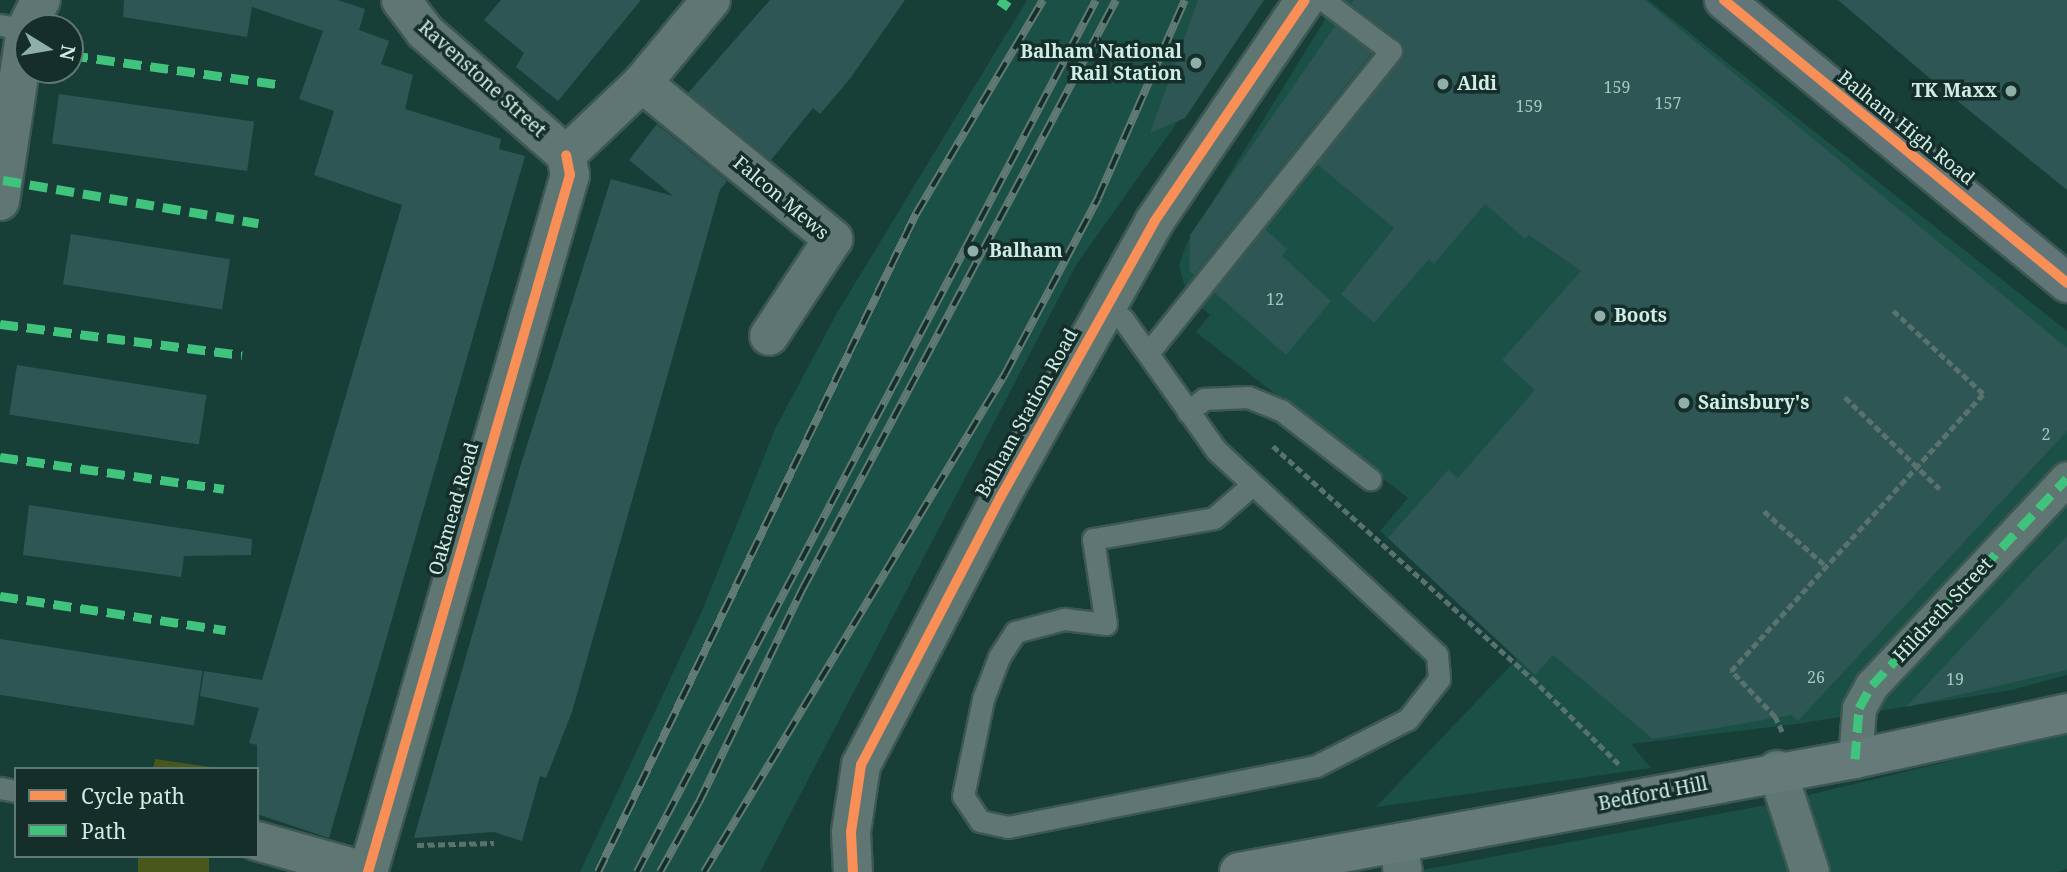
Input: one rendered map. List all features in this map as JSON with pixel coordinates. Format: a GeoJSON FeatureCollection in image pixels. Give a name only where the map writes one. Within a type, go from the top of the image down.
{"type":"FeatureCollection","features":[{"type":"Feature","properties":{"kind":"highway","name":"Balham High Road"},"geometry":{"type":"LineString","coordinates":[[1724,0],[2067,283]]}},
{"type":"Feature","properties":{"kind":"main road","name":"Bedford Hill"},"geometry":{"type":"LineString","coordinates":[[1239,872],[1401,859],[1780,753],[1855,759],[2067,713]]}},
{"type":"Feature","properties":{"kind":"street","name":"Ravenstone Street"},"geometry":{"type":"LineString","coordinates":[[401,0],[424,31],[566,155]]}},
{"type":"Feature","properties":{"kind":"street"},"geometry":{"type":"LineString","coordinates":[[566,155],[642,83],[711,0]]}},
{"type":"Feature","properties":{"kind":"street","name":"Balham Station Road"},"geometry":{"type":"LineString","coordinates":[[853,872],[851,831],[862,765],[1105,306],[1201,146],[1305,0]]}},
{"type":"Feature","properties":{"kind":"street","name":"Falcon Mews"},"geometry":{"type":"LineString","coordinates":[[642,83],[834,239],[769,336]]}},
{"type":"Feature","properties":{"kind":"street"},"geometry":{"type":"LineString","coordinates":[[0,201],[14,84]]}},
{"type":"Feature","properties":{"kind":"street","name":"Oakmead Road"},"geometry":{"type":"LineString","coordinates":[[368,872],[570,175],[566,155]]}},
{"type":"Feature","properties":{"kind":"street","name":"Hildreth Street"},"geometry":{"type":"LineString","coordinates":[[1855,759],[1859,708],[1872,685],[2067,478]]}},
{"type":"Feature","properties":{"kind":"street"},"geometry":{"type":"LineString","coordinates":[[1780,753],[1810,872]]}},
{"type":"Feature","properties":{"kind":"street"},"geometry":{"type":"LineString","coordinates":[[259,842],[368,872]]}},
{"type":"Feature","properties":{"kind":"lane"},"geometry":{"type":"LineString","coordinates":[[1147,353],[1391,51],[1323,0]]}},
{"type":"Feature","properties":{"kind":"lane"},"geometry":{"type":"LineString","coordinates":[[1105,306],[1123,318],[1216,450],[1251,486],[1437,655],[1439,679],[1408,719],[1316,766],[1008,827],[980,821],[963,796],[983,699],[999,657],[1015,632],[1064,618],[1107,624],[1093,539],[1214,518],[1251,486]]}},
{"type":"Feature","properties":{"kind":"lane"},"geometry":{"type":"LineString","coordinates":[[1188,412],[1204,399],[1248,397],[1280,410],[1370,479]]}},
{"type":"Feature","properties":{"kind":"path"},"geometry":{"type":"LineString","coordinates":[[1780,753],[1775,717],[1731,671],[1983,394],[1892,310]]}},
{"type":"Feature","properties":{"kind":"path"},"geometry":{"type":"LineString","coordinates":[[1845,397],[1940,489]]}},
{"type":"Feature","properties":{"kind":"path"},"geometry":{"type":"LineString","coordinates":[[1216,450],[1252,428],[1473,624],[1627,772]]}},
{"type":"Feature","properties":{"kind":"path"},"geometry":{"type":"LineString","coordinates":[[1764,511],[1826,566]]}},
{"type":"Feature","properties":{"kind":"path"},"geometry":{"type":"LineString","coordinates":[[368,872],[407,846],[494,843]]}},
{"type":"Feature","properties":{"kind":"shaded area"},"geometry":{"type":"Polygon","coordinates":[[[1027,0],[1264,0],[1076,265],[760,872],[580,872],[702,611],[776,427],[837,313],[1027,0]]]}},
{"type":"Feature","properties":{"kind":"shaded area"},"geometry":{"type":"Polygon","coordinates":[[[1337,0],[1648,0],[2067,331],[2067,675],[2012,690],[1796,724],[1631,744],[1651,768],[1376,807],[1517,659],[1380,531],[1408,498],[1196,332],[1210,315],[1187,295],[1179,265],[1186,245],[1337,0]]]}},
{"type":"Feature","properties":{"kind":"shaded area"},"geometry":{"type":"Polygon","coordinates":[[[2067,733],[2067,869],[2057,872],[1412,872],[1766,805],[2067,733]]]}},
{"type":"Feature","properties":{"kind":"green space"},"geometry":{"type":"Polygon","coordinates":[[[155,759],[210,767],[153,767],[155,759]]]}},
{"type":"Feature","properties":{"kind":"green space"},"geometry":{"type":"Polygon","coordinates":[[[138,858],[209,858],[209,872],[138,872],[138,858]]]}},
{"type":"Feature","properties":{"kind":"building"},"geometry":{"type":"Polygon","coordinates":[[[124,0],[338,0],[365,9],[359,30],[389,41],[381,64],[413,75],[405,109],[501,139],[499,149],[525,156],[329,838],[259,815],[257,745],[249,743],[259,708],[200,696],[204,671],[262,680],[402,205],[314,175],[334,111],[299,99],[323,31],[252,7],[247,37],[123,17],[124,0]]]}},
{"type":"Feature","properties":{"kind":"building"},"geometry":{"type":"Polygon","coordinates":[[[501,0],[641,0],[558,101],[516,67],[524,53],[484,20],[501,0]]]}},
{"type":"Feature","properties":{"kind":"building"},"geometry":{"type":"Polygon","coordinates":[[[770,0],[905,0],[849,80],[820,114],[813,108],[771,160],[688,93],[770,0]]]}},
{"type":"Feature","properties":{"kind":"building","name":"Balham National Rail Station"},"geometry":{"type":"Polygon","coordinates":[[[1198,0],[1264,0],[1185,118],[1150,133],[1198,0]]]}},
{"type":"Feature","properties":{"kind":"building"},"geometry":{"type":"Polygon","coordinates":[[[1354,0],[1645,0],[2067,348],[2067,431],[1798,721],[1792,715],[1653,739],[1553,655],[1535,675],[1388,538],[1448,470],[1458,478],[1535,390],[1502,360],[1581,271],[1529,235],[1525,239],[1485,204],[1434,264],[1429,259],[1374,323],[1341,294],[1394,228],[1317,164],[1404,52],[1399,40],[1351,4],[1354,0]]]}},
{"type":"Feature","properties":{"kind":"building"},"geometry":{"type":"Polygon","coordinates":[[[1838,0],[2067,0],[2067,190],[1933,81],[1838,0]]]}},
{"type":"Feature","properties":{"kind":"building"},"geometry":{"type":"Polygon","coordinates":[[[1335,26],[1372,53],[1194,275],[1189,270],[1190,235],[1335,26]]]}},
{"type":"Feature","properties":{"kind":"building"},"geometry":{"type":"Polygon","coordinates":[[[59,94],[254,121],[247,171],[52,144],[59,94]]]}},
{"type":"Feature","properties":{"kind":"building"},"geometry":{"type":"Polygon","coordinates":[[[657,124],[727,181],[720,190],[572,712],[546,778],[540,776],[522,841],[494,832],[414,838],[521,464],[611,179],[673,196],[629,160],[657,124]]]}},
{"type":"Feature","properties":{"kind":"building"},"geometry":{"type":"Polygon","coordinates":[[[1265,229],[1287,249],[1282,256],[1331,301],[1286,355],[1214,292],[1265,229]]]}},
{"type":"Feature","properties":{"kind":"building"},"geometry":{"type":"Polygon","coordinates":[[[71,234],[230,259],[222,310],[63,284],[71,234]]]}},
{"type":"Feature","properties":{"kind":"building"},"geometry":{"type":"Polygon","coordinates":[[[17,365],[207,395],[199,444],[9,414],[17,365]]]}},
{"type":"Feature","properties":{"kind":"building"},"geometry":{"type":"Polygon","coordinates":[[[29,505],[252,539],[251,555],[184,556],[181,577],[23,555],[29,505]]]}},
{"type":"Feature","properties":{"kind":"building"},"geometry":{"type":"Polygon","coordinates":[[[2067,536],[2067,670],[1906,707],[2036,568],[2067,536]]]}},
{"type":"Feature","properties":{"kind":"building"},"geometry":{"type":"Polygon","coordinates":[[[0,639],[202,671],[194,725],[0,695],[0,639]]]}},
{"type":"Feature","properties":{"kind":"railway"},"geometry":{"type":"LineString","coordinates":[[598,872],[916,214],[1043,0]]}},
{"type":"Feature","properties":{"kind":"railway"},"geometry":{"type":"LineString","coordinates":[[637,872],[1096,0]]}},
{"type":"Feature","properties":{"kind":"railway"},"geometry":{"type":"LineString","coordinates":[[660,872],[699,802],[803,588],[1116,0]]}},
{"type":"Feature","properties":{"kind":"railway"},"geometry":{"type":"LineString","coordinates":[[704,872],[1005,374],[1098,198],[1185,0]]}},
{"type":"Feature","properties":{"kind":"marked path"},"geometry":{"type":"LineString","coordinates":[[999,0],[1009,7]]}},
{"type":"Feature","properties":{"kind":"marked path"},"geometry":{"type":"LineString","coordinates":[[84,57],[277,84]]}},
{"type":"Feature","properties":{"kind":"marked path"},"geometry":{"type":"LineString","coordinates":[[3,180],[258,223]]}},
{"type":"Feature","properties":{"kind":"marked path"},"geometry":{"type":"LineString","coordinates":[[0,324],[242,355]]}},
{"type":"Feature","properties":{"kind":"marked path"},"geometry":{"type":"LineString","coordinates":[[0,457],[224,489]]}},
{"type":"Feature","properties":{"kind":"marked path"},"geometry":{"type":"LineString","coordinates":[[1855,759],[1859,708],[1872,685],[2067,478]]}},
{"type":"Feature","properties":{"kind":"marked path"},"geometry":{"type":"LineString","coordinates":[[0,596],[225,630]]}},
{"type":"Feature","properties":{"kind":"cycle path"},"geometry":{"type":"LineString","coordinates":[[853,872],[851,832],[861,765],[1000,498],[1154,222],[1305,0]]}},
{"type":"Feature","properties":{"kind":"cycle path"},"geometry":{"type":"LineString","coordinates":[[1724,0],[2067,283]]}},
{"type":"Feature","properties":{"kind":"cycle path"},"geometry":{"type":"LineString","coordinates":[[368,872],[570,175],[566,155]]}},
{"type":"Feature","properties":{"kind":"place","name":"Balham National Rail Station"},"geometry":{"type":"Point","coordinates":[1196,63]}},
{"type":"Feature","properties":{"kind":"place","name":"Aldi"},"geometry":{"type":"Point","coordinates":[1443,84]}},
{"type":"Feature","properties":{"kind":"place","name":"TK Maxx"},"geometry":{"type":"Point","coordinates":[2011,91]}},
{"type":"Feature","properties":{"kind":"place","name":"Balham"},"geometry":{"type":"Point","coordinates":[973,251]}},
{"type":"Feature","properties":{"kind":"place","name":"Boots"},"geometry":{"type":"Point","coordinates":[1600,316]}},
{"type":"Feature","properties":{"kind":"place","name":"Sainsbury's"},"geometry":{"type":"Point","coordinates":[1684,403]}}]}
